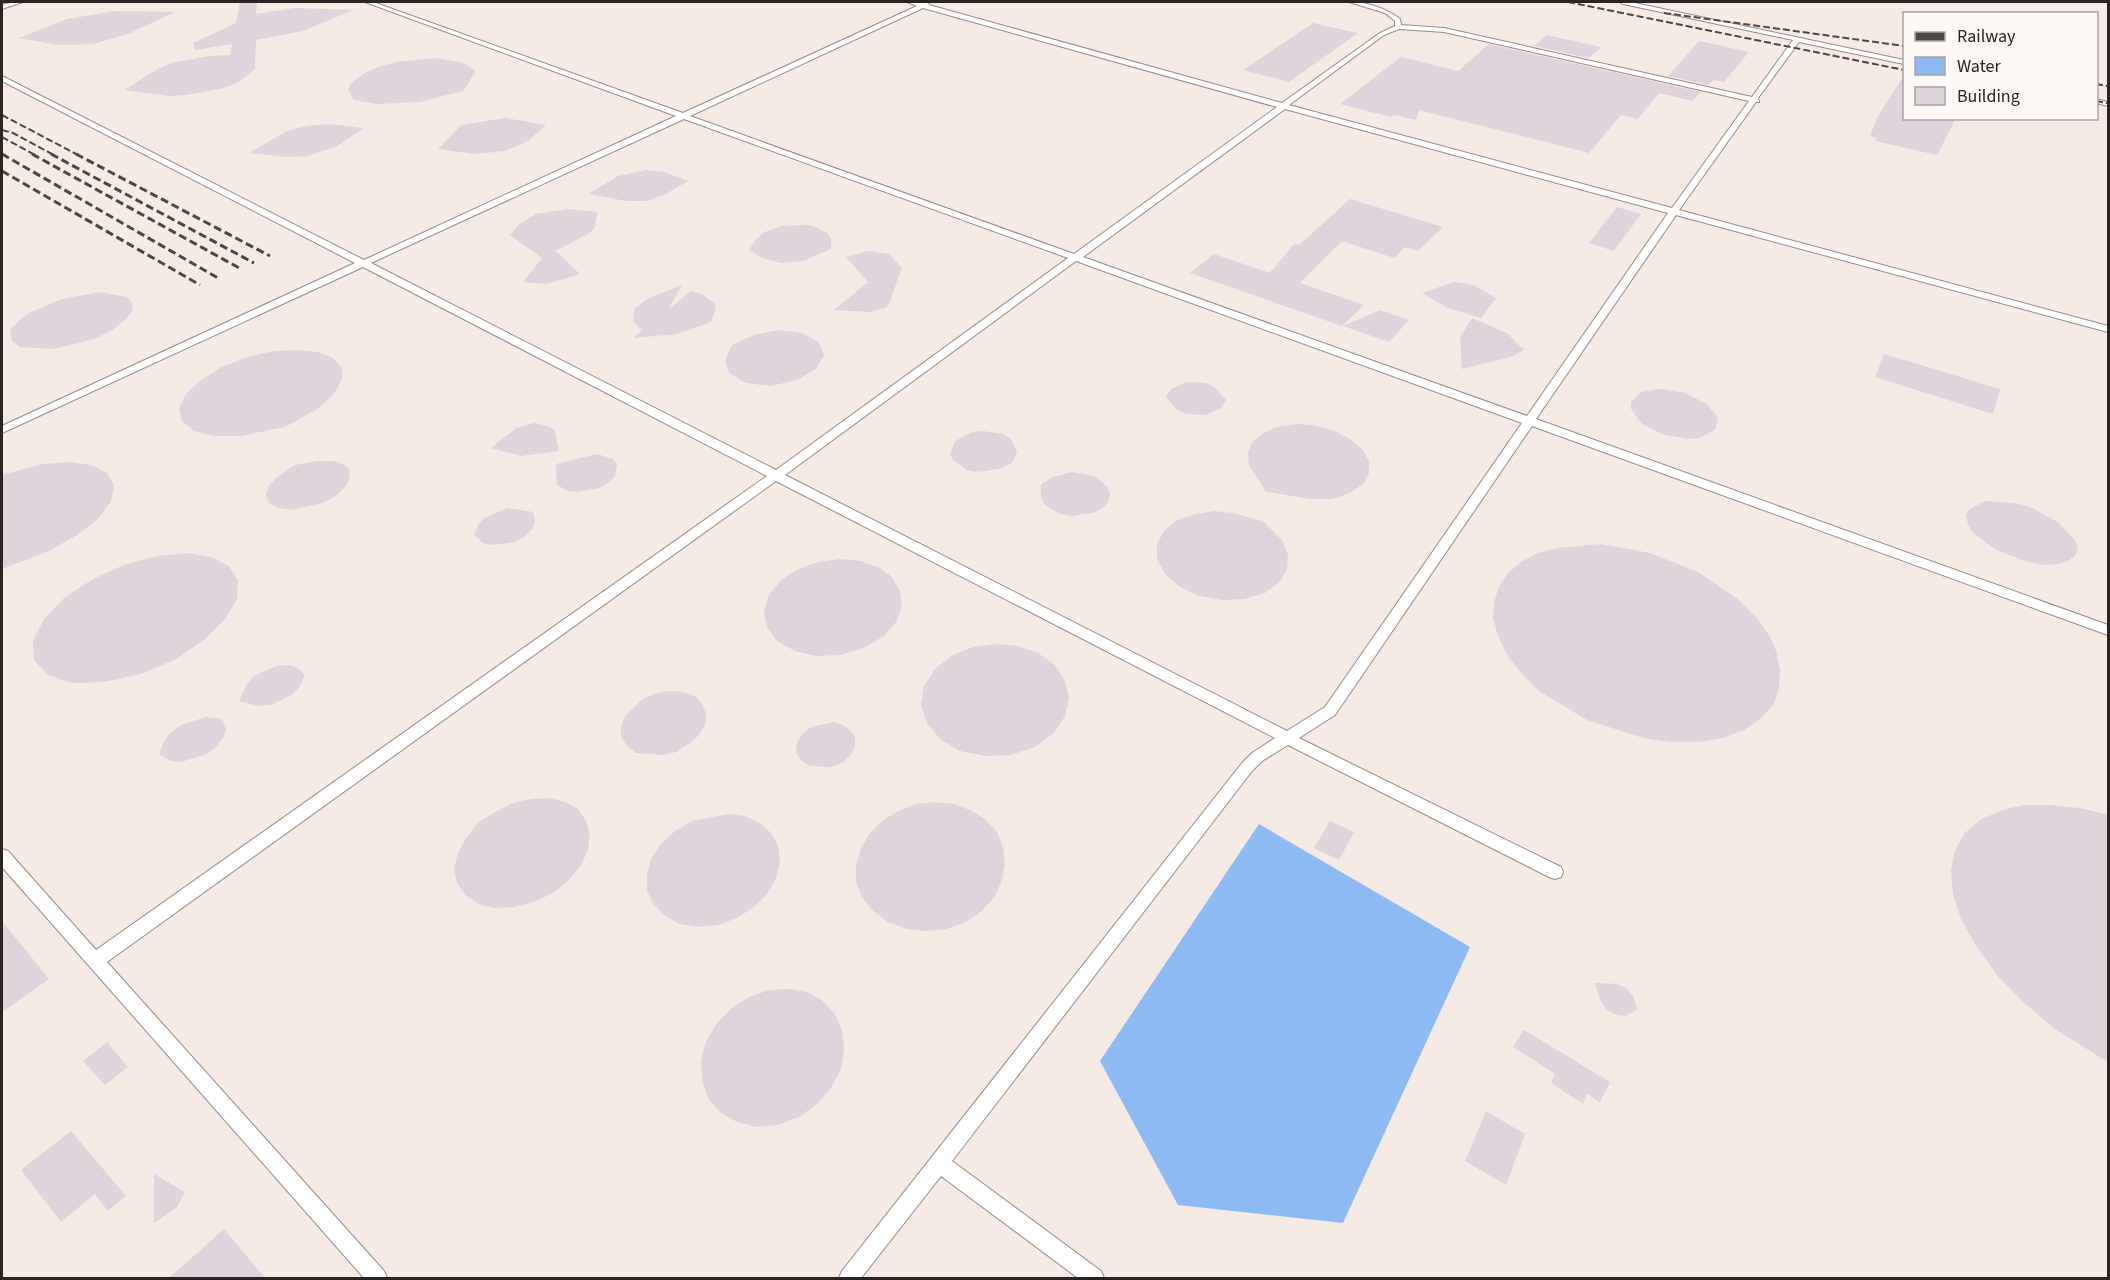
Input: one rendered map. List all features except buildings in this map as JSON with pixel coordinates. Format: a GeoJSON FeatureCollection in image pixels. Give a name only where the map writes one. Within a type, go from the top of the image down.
{"type":"FeatureCollection","features":[{"type":"Feature","properties":{"kind":"lane"},"geometry":{"type":"LineString","coordinates":[[2,7],[20,2]]}},
{"type":"Feature","properties":{"kind":"lane"},"geometry":{"type":"LineString","coordinates":[[369,2],[2109,630]]}},
{"type":"Feature","properties":{"kind":"lane"},"geometry":{"type":"LineString","coordinates":[[910,2],[928,3],[1284,106],[2109,329]]}},
{"type":"Feature","properties":{"kind":"lane"},"geometry":{"type":"LineString","coordinates":[[1352,2],[1387,12],[1398,20],[1398,27]]}},
{"type":"Feature","properties":{"kind":"lane"},"geometry":{"type":"LineString","coordinates":[[1623,2],[1903,62]]}},
{"type":"Feature","properties":{"kind":"lane"},"geometry":{"type":"LineString","coordinates":[[2,429],[928,3]]}},
{"type":"Feature","properties":{"kind":"lane"},"geometry":{"type":"LineString","coordinates":[[95,961],[778,474],[1382,34],[1398,27],[1444,30],[1756,100]]}},
{"type":"Feature","properties":{"kind":"lane"},"geometry":{"type":"LineString","coordinates":[[849,1278],[1247,766],[1257,757],[1330,711],[1674,211],[1756,100],[1797,39]]}},
{"type":"Feature","properties":{"kind":"lane"},"geometry":{"type":"LineString","coordinates":[[2,78],[778,474],[1287,738],[1554,872]]}},
{"type":"Feature","properties":{"kind":"lane"},"geometry":{"type":"LineString","coordinates":[[2,856],[377,1278]]}},
{"type":"Feature","properties":{"kind":"lane"},"geometry":{"type":"LineString","coordinates":[[938,1162],[1094,1278]]}},
{"type":"Feature","properties":{"kind":"water"},"geometry":{"type":"Polygon","coordinates":[[[1259,824],[1470,947],[1343,1223],[1178,1205],[1100,1061],[1259,824]]]}},
{"type":"Feature","properties":{"kind":"railway"},"geometry":{"type":"LineString","coordinates":[[1568,2],[1903,70]]}},
{"type":"Feature","properties":{"kind":"railway"},"geometry":{"type":"LineString","coordinates":[[1664,13],[1903,46]]}},
{"type":"Feature","properties":{"kind":"railway"},"geometry":{"type":"LineString","coordinates":[[2098,84],[2108,86]]}},
{"type":"Feature","properties":{"kind":"railway"},"geometry":{"type":"LineString","coordinates":[[2098,101],[2108,103]]}},
{"type":"Feature","properties":{"kind":"railway"},"geometry":{"type":"LineString","coordinates":[[2,115],[78,155]]}},
{"type":"Feature","properties":{"kind":"railway"},"geometry":{"type":"LineString","coordinates":[[2,130],[13,133],[54,155]]}},
{"type":"Feature","properties":{"kind":"railway"},"geometry":{"type":"LineString","coordinates":[[2,137],[35,155]]}},
{"type":"Feature","properties":{"kind":"railway"},"geometry":{"type":"LineString","coordinates":[[4,155],[2,154],[218,278]]}},
{"type":"Feature","properties":{"kind":"railway"},"geometry":{"type":"LineString","coordinates":[[32,154],[241,269]]}},
{"type":"Feature","properties":{"kind":"railway"},"geometry":{"type":"LineString","coordinates":[[51,154],[254,263]]}},
{"type":"Feature","properties":{"kind":"railway"},"geometry":{"type":"LineString","coordinates":[[76,154],[270,256]]}},
{"type":"Feature","properties":{"kind":"railway"},"geometry":{"type":"LineString","coordinates":[[2,171],[200,285]]}}]}
